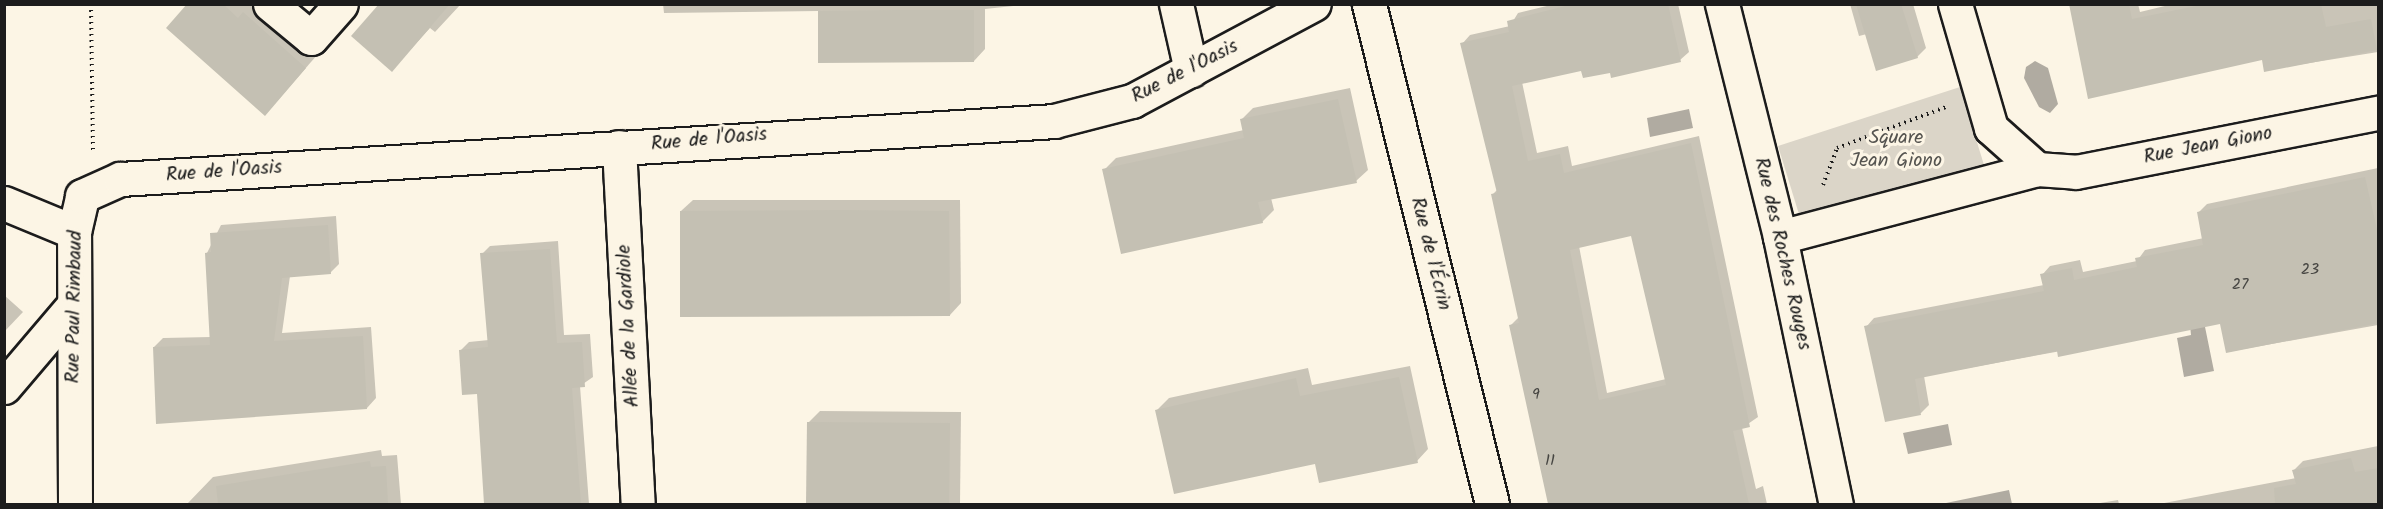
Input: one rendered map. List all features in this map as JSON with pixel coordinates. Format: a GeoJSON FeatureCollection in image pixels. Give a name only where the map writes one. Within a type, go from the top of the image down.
{"type":"FeatureCollection","features":[{"type":"Feature","properties":{"kind":"street"},"geometry":{"type":"LineString","coordinates":[[270,4],[311,38],[341,4]]}},
{"type":"Feature","properties":{"kind":"street"},"geometry":{"type":"LineString","coordinates":[[1176,4],[1191,69]]}},
{"type":"Feature","properties":{"kind":"street","name":"Rue de l'Oasis"},"geometry":{"type":"LineString","coordinates":[[82,196],[120,179],[1054,121],[1132,101],[1314,4]]}},
{"type":"Feature","properties":{"kind":"street","name":"Rue de l'Écrin"},"geometry":{"type":"LineString","coordinates":[[1369,4],[1491,504]]}},
{"type":"Feature","properties":{"kind":"street","name":"Rue des Roches Rouges"},"geometry":{"type":"LineString","coordinates":[[1722,4],[1780,237],[1836,504]]}},
{"type":"Feature","properties":{"kind":"street"},"geometry":{"type":"LineString","coordinates":[[1955,4],[1991,128],[2037,169]]}},
{"type":"Feature","properties":{"kind":"street","name":"Rue Jean Giono"},"geometry":{"type":"LineString","coordinates":[[1780,237],[2037,169],[2076,172],[2379,113]]}},
{"type":"Feature","properties":{"kind":"street","name":"Allée de la Gardiole"},"geometry":{"type":"LineString","coordinates":[[619,147],[638,504]]}},
{"type":"Feature","properties":{"kind":"street","name":"Rue Paul Rimbaud"},"geometry":{"type":"LineString","coordinates":[[75,504],[72,307],[74,232],[82,196]]}},
{"type":"Feature","properties":{"kind":"street"},"geometry":{"type":"LineString","coordinates":[[4,203],[74,232]]}},
{"type":"Feature","properties":{"kind":"street"},"geometry":{"type":"LineString","coordinates":[[4,387],[72,307]]}},
{"type":"Feature","properties":{"kind":"path"},"geometry":{"type":"LineString","coordinates":[[82,196],[93,160],[91,4]]}},
{"type":"Feature","properties":{"kind":"path"},"geometry":{"type":"LineString","coordinates":[[1830,224],[1823,178],[1837,148],[1982,95]]}},
{"type":"Feature","properties":{"kind":"green space","name":"Square Jean Giono"},"geometry":{"type":"Polygon","coordinates":[[[1960,87],[1984,165],[1802,224],[1778,146],[1960,87]]]}},
{"type":"Feature","properties":{"kind":"shaded area"},"geometry":{"type":"Polygon","coordinates":[[[2035,61],[2048,68],[2058,104],[2050,113],[2039,107],[2024,78],[2026,67],[2035,61]]]}},
{"type":"Feature","properties":{"kind":"shaded area"},"geometry":{"type":"Polygon","coordinates":[[[1689,109],[1693,128],[1650,137],[1647,118],[1689,109]]]}},
{"type":"Feature","properties":{"kind":"shaded area"},"geometry":{"type":"Polygon","coordinates":[[[2204,322],[2214,371],[2184,377],[2177,338],[2191,335],[2190,325],[2204,322]]]}},
{"type":"Feature","properties":{"kind":"shaded area"},"geometry":{"type":"Polygon","coordinates":[[[1948,424],[1952,445],[1908,454],[1903,433],[1948,424]]]}},
{"type":"Feature","properties":{"kind":"shaded area"},"geometry":{"type":"Polygon","coordinates":[[[2009,490],[2012,504],[1946,504],[1946,503],[2009,490]]]}},
{"type":"Feature","properties":{"kind":"building"},"geometry":{"type":"Polygon","coordinates":[[[187,4],[223,4],[238,18],[243,12],[306,68],[265,116],[166,28],[187,4]]]}},
{"type":"Feature","properties":{"kind":"building"},"geometry":{"type":"Polygon","coordinates":[[[379,4],[450,4],[392,72],[351,36],[379,4]]]}},
{"type":"Feature","properties":{"kind":"building"},"geometry":{"type":"Polygon","coordinates":[[[1573,4],[1668,4],[1681,62],[1611,78],[1610,73],[1583,78],[1581,71],[1512,86],[1528,161],[1560,154],[1564,173],[1691,143],[1750,427],[1733,431],[1749,504],[1548,504],[1509,325],[1519,323],[1491,194],[1497,193],[1460,43],[1509,32],[1507,21],[1573,4]],[[1631,236],[1570,250],[1599,400],[1666,385],[1631,236]]]}},
{"type":"Feature","properties":{"kind":"building"},"geometry":{"type":"Polygon","coordinates":[[[1856,4],[1901,4],[1918,58],[1876,71],[1856,4]]]}},
{"type":"Feature","properties":{"kind":"building"},"geometry":{"type":"Polygon","coordinates":[[[2069,4],[2129,4],[2132,19],[2206,4],[2321,4],[2326,27],[2371,19],[2377,50],[2264,72],[2262,60],[2088,99],[2069,4]]]}},
{"type":"Feature","properties":{"kind":"building"},"geometry":{"type":"Polygon","coordinates":[[[974,10],[974,62],[818,63],[818,11],[974,10]]]}},
{"type":"Feature","properties":{"kind":"building"},"geometry":{"type":"Polygon","coordinates":[[[1338,99],[1357,183],[1258,202],[1263,223],[1121,254],[1102,169],[1244,138],[1240,119],[1338,99]]]}},
{"type":"Feature","properties":{"kind":"building"},"geometry":{"type":"Polygon","coordinates":[[[2365,177],[2379,238],[2379,323],[2226,353],[2220,324],[2058,357],[2057,351],[1915,379],[1921,415],[1885,422],[1864,326],[2044,291],[2040,274],[2072,268],[2074,280],[2137,267],[2135,258],[2203,245],[2197,212],[2365,177]]]}},
{"type":"Feature","properties":{"kind":"building"},"geometry":{"type":"Polygon","coordinates":[[[680,211],[949,211],[950,316],[680,317],[680,211]]]}},
{"type":"Feature","properties":{"kind":"building"},"geometry":{"type":"Polygon","coordinates":[[[328,225],[331,274],[282,278],[274,341],[363,336],[367,409],[156,424],[153,347],[210,345],[205,253],[211,252],[210,233],[328,225]]]}},
{"type":"Feature","properties":{"kind":"building"},"geometry":{"type":"Polygon","coordinates":[[[550,249],[557,343],[582,342],[585,387],[572,388],[581,504],[484,504],[477,394],[462,395],[459,350],[488,347],[480,253],[550,249]]]}},
{"type":"Feature","properties":{"kind":"building"},"geometry":{"type":"Polygon","coordinates":[[[1399,377],[1418,463],[1319,483],[1315,464],[1174,494],[1155,410],[1296,378],[1300,396],[1399,377]]]}},
{"type":"Feature","properties":{"kind":"building"},"geometry":{"type":"Polygon","coordinates":[[[807,422],[950,423],[949,504],[806,504],[807,422]]]}},
{"type":"Feature","properties":{"kind":"building"},"geometry":{"type":"Polygon","coordinates":[[[2351,458],[2355,472],[2379,468],[2379,504],[2275,504],[2274,488],[2296,484],[2292,470],[2351,458]]]}},
{"type":"Feature","properties":{"kind":"building"},"geometry":{"type":"Polygon","coordinates":[[[370,461],[371,467],[386,466],[388,504],[218,504],[216,486],[370,461]]]}}]}
